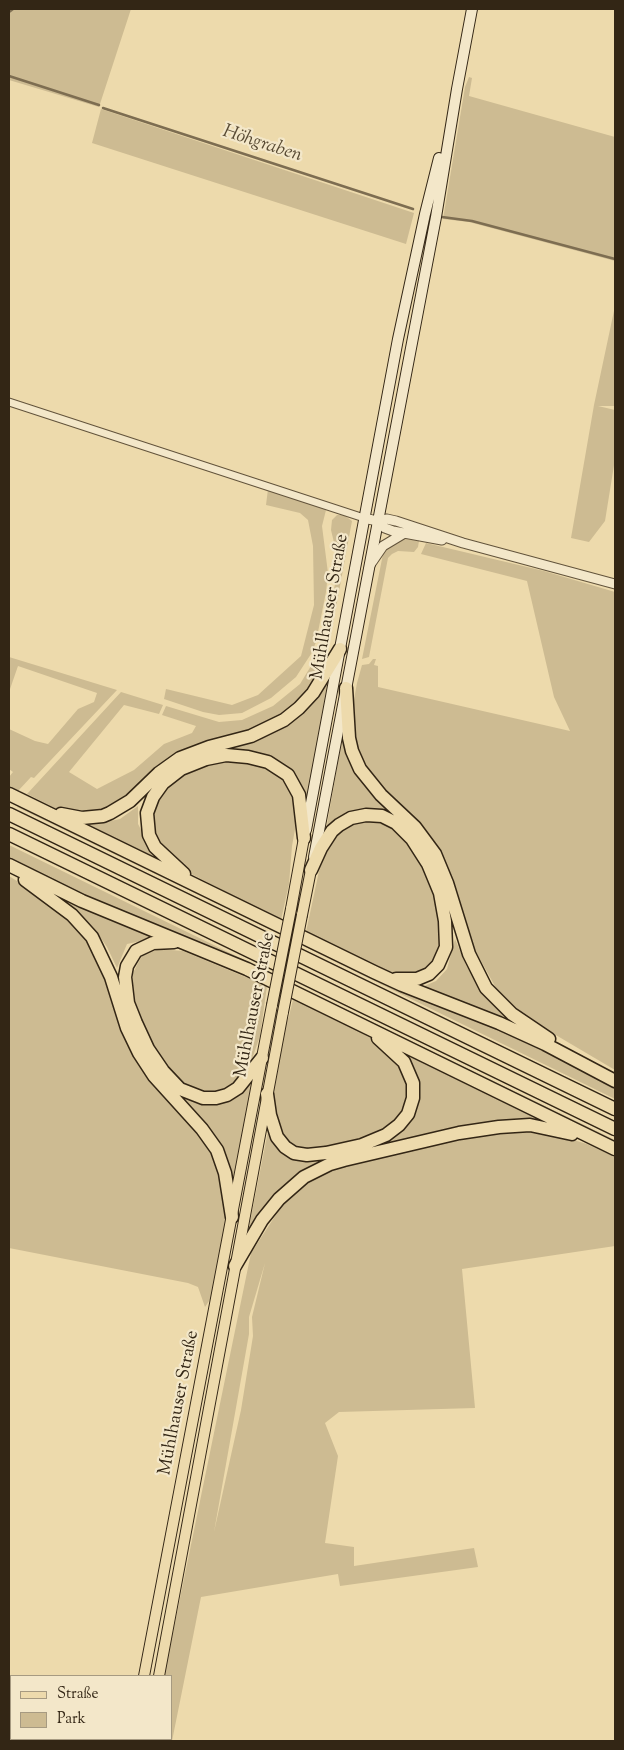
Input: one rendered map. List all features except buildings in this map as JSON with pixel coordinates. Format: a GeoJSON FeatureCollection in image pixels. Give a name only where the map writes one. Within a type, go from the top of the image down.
{"type":"FeatureCollection","features":[{"type":"Feature","properties":{"kind":"highway"},"geometry":{"type":"LineString","coordinates":[[34,806],[82,818],[103,816],[116,810],[135,797],[159,773],[180,758],[209,747],[256,734],[284,720],[299,708],[313,692],[340,649]]}},
{"type":"Feature","properties":{"kind":"highway"},"geometry":{"type":"LineString","coordinates":[[346,688],[349,738],[356,763],[370,783],[415,827],[434,854],[447,883],[469,954],[486,988],[512,1014],[584,1064]]}},
{"type":"Feature","properties":{"kind":"highway"},"geometry":{"type":"LineString","coordinates":[[206,891],[160,853],[151,840],[148,830],[147,813],[153,798],[163,783],[181,770],[206,759],[226,756],[248,757],[276,766],[288,775],[299,795],[304,838]]}},
{"type":"Feature","properties":{"kind":"highway"},"geometry":{"type":"LineString","coordinates":[[9,794],[374,972],[499,1023],[615,1081]]}},
{"type":"Feature","properties":{"kind":"highway"},"geometry":{"type":"LineString","coordinates":[[9,814],[615,1109]]}},
{"type":"Feature","properties":{"kind":"highway"},"geometry":{"type":"LineString","coordinates":[[311,870],[321,848],[332,831],[344,821],[366,815],[382,816],[396,823],[412,838],[423,854],[433,873],[442,902],[446,936],[444,954],[435,969],[429,974],[416,979],[393,978],[374,972]]}},
{"type":"Feature","properties":{"kind":"highway"},"geometry":{"type":"LineString","coordinates":[[9,834],[615,1129]]}},
{"type":"Feature","properties":{"kind":"highway"},"geometry":{"type":"LineString","coordinates":[[9,867],[82,901],[248,969],[615,1149]]}},
{"type":"Feature","properties":{"kind":"highway"},"geometry":{"type":"LineString","coordinates":[[9,867],[66,910],[92,937],[111,977],[127,1028],[139,1053],[154,1076],[202,1129],[217,1150],[225,1174],[232,1218]]}},
{"type":"Feature","properties":{"kind":"highway"},"geometry":{"type":"LineString","coordinates":[[188,944],[166,942],[147,945],[136,951],[126,966],[125,977],[128,1003],[148,1049],[172,1082],[180,1089],[203,1098],[216,1098],[227,1095],[238,1088],[262,1058]]}},
{"type":"Feature","properties":{"kind":"highway"},"geometry":{"type":"LineString","coordinates":[[267,1094],[276,1137],[289,1150],[301,1154],[319,1154],[362,1145],[386,1134],[399,1125],[408,1114],[413,1098],[413,1083],[408,1069],[399,1057],[385,1044],[349,1018]]}},
{"type":"Feature","properties":{"kind":"highway"},"geometry":{"type":"LineString","coordinates":[[235,1266],[262,1220],[279,1199],[304,1177],[330,1164],[459,1133],[499,1127],[530,1125],[599,1141]]}},
{"type":"Feature","properties":{"kind":"main road"},"geometry":{"type":"LineString","coordinates":[[457,89],[472,9]]}},
{"type":"Feature","properties":{"kind":"main road","name":"Mühlhauser Straße"},"geometry":{"type":"LineString","coordinates":[[144,1675],[398,339],[425,214],[457,89]]}},
{"type":"Feature","properties":{"kind":"main road","name":"Mühlhauser Straße"},"geometry":{"type":"LineString","coordinates":[[159,1675],[195,1492],[267,1094],[436,218],[457,89]]}},
{"type":"Feature","properties":{"kind":"street"},"geometry":{"type":"LineString","coordinates":[[9,402],[364,518],[377,521],[387,519],[396,521],[463,543],[615,584]]}},
{"type":"Feature","properties":{"kind":"street"},"geometry":{"type":"LineString","coordinates":[[377,521],[385,528],[403,534],[463,543]]}},
{"type":"Feature","properties":{"kind":"street"},"geometry":{"type":"LineString","coordinates":[[369,567],[383,546],[403,534]]}},
{"type":"Feature","properties":{"kind":"green space"},"geometry":{"type":"Polygon","coordinates":[[[9,9],[131,9],[99,107],[9,80],[9,9]]]}},
{"type":"Feature","properties":{"kind":"green space"},"geometry":{"type":"Polygon","coordinates":[[[469,77],[472,78],[469,96],[615,137],[615,261],[469,222],[443,219],[465,87],[469,77]]]}},
{"type":"Feature","properties":{"kind":"green space"},"geometry":{"type":"Polygon","coordinates":[[[101,109],[414,213],[406,244],[92,143],[101,109]]]}},
{"type":"Feature","properties":{"kind":"green space"},"geometry":{"type":"Polygon","coordinates":[[[615,306],[615,406],[598,406],[615,410],[615,459],[605,521],[589,542],[571,538],[594,405],[615,306]]]}},
{"type":"Feature","properties":{"kind":"green space"},"geometry":{"type":"Polygon","coordinates":[[[268,489],[320,504],[326,510],[322,526],[328,573],[316,642],[311,654],[296,677],[271,698],[242,713],[219,715],[203,712],[164,699],[166,689],[232,705],[258,695],[301,656],[314,605],[313,546],[308,520],[300,513],[266,505],[268,489]]]}},
{"type":"Feature","properties":{"kind":"green space"},"geometry":{"type":"Polygon","coordinates":[[[337,515],[344,515],[352,521],[326,662],[310,690],[284,715],[251,731],[190,748],[155,768],[116,806],[91,815],[63,812],[27,794],[121,692],[163,705],[159,714],[124,705],[69,772],[97,789],[134,770],[164,744],[192,733],[196,726],[162,715],[166,706],[219,722],[242,720],[273,706],[300,684],[325,639],[337,573],[338,559],[331,530],[332,520],[337,515]]]}},
{"type":"Feature","properties":{"kind":"green space"},"geometry":{"type":"Polygon","coordinates":[[[400,540],[419,541],[418,547],[414,552],[398,551],[388,558],[369,657],[362,659],[383,554],[387,548],[400,540]]]}},
{"type":"Feature","properties":{"kind":"green space"},"geometry":{"type":"Polygon","coordinates":[[[426,543],[544,571],[615,592],[615,1070],[527,1018],[496,988],[369,774],[357,750],[352,710],[362,665],[369,664],[373,659],[376,659],[374,665],[378,666],[378,687],[570,731],[554,697],[527,581],[421,554],[426,543]]]}},
{"type":"Feature","properties":{"kind":"green space"},"geometry":{"type":"Polygon","coordinates":[[[9,657],[117,690],[34,778],[31,777],[18,791],[9,786],[9,777],[13,772],[9,769],[9,729],[35,741],[48,744],[78,709],[94,702],[97,693],[18,666],[9,692],[9,657]]]}},
{"type":"Feature","properties":{"kind":"green space"},"geometry":{"type":"Polygon","coordinates":[[[330,676],[306,809],[291,771],[211,752],[293,720],[309,707],[330,676]]]}},
{"type":"Feature","properties":{"kind":"green space"},"geometry":{"type":"Polygon","coordinates":[[[343,733],[394,814],[369,809],[346,812],[326,830],[343,733]]]}},
{"type":"Feature","properties":{"kind":"green space"},"geometry":{"type":"Polygon","coordinates":[[[237,760],[267,768],[282,777],[293,789],[296,824],[289,884],[281,920],[193,875],[176,863],[153,833],[151,813],[166,784],[206,762],[237,760]]]}},
{"type":"Feature","properties":{"kind":"green space"},"geometry":{"type":"Polygon","coordinates":[[[22,803],[279,930],[279,934],[17,807],[22,803]]]}},
{"type":"Feature","properties":{"kind":"green space"},"geometry":{"type":"Polygon","coordinates":[[[138,806],[138,824],[152,851],[160,859],[158,863],[80,825],[120,819],[138,806]]]}},
{"type":"Feature","properties":{"kind":"green space"},"geometry":{"type":"Polygon","coordinates":[[[366,819],[381,822],[404,837],[424,865],[438,904],[443,944],[438,958],[424,971],[403,975],[384,970],[306,932],[322,858],[329,844],[346,826],[366,819]]]}},
{"type":"Feature","properties":{"kind":"green space"},"geometry":{"type":"Polygon","coordinates":[[[9,845],[271,973],[271,976],[117,914],[9,861],[9,845]]]}},
{"type":"Feature","properties":{"kind":"green space"},"geometry":{"type":"Polygon","coordinates":[[[9,876],[28,888],[70,922],[92,944],[107,979],[216,1154],[227,1216],[218,1277],[211,1298],[205,1307],[198,1287],[188,1283],[9,1248],[9,876]]]}},
{"type":"Feature","properties":{"kind":"green space"},"geometry":{"type":"Polygon","coordinates":[[[56,895],[155,938],[127,944],[117,968],[107,947],[93,927],[56,895]]]}},
{"type":"Feature","properties":{"kind":"green space"},"geometry":{"type":"Polygon","coordinates":[[[455,939],[466,965],[477,984],[489,999],[525,1029],[422,987],[436,981],[447,969],[455,939]]]}},
{"type":"Feature","properties":{"kind":"green space"},"geometry":{"type":"Polygon","coordinates":[[[304,942],[499,1026],[615,1087],[615,1099],[303,946],[304,942]]]}},
{"type":"Feature","properties":{"kind":"green space"},"geometry":{"type":"Polygon","coordinates":[[[159,949],[183,951],[267,986],[260,1036],[252,1059],[238,1083],[221,1093],[203,1094],[182,1086],[156,1055],[135,1008],[133,973],[142,956],[159,949]]]}},
{"type":"Feature","properties":{"kind":"green space"},"geometry":{"type":"Polygon","coordinates":[[[296,985],[615,1140],[615,1145],[295,989],[296,985]]]}},
{"type":"Feature","properties":{"kind":"green space"},"geometry":{"type":"Polygon","coordinates":[[[293,1000],[322,1011],[372,1039],[403,1069],[410,1095],[399,1121],[372,1137],[307,1151],[287,1145],[272,1107],[282,1035],[293,1000]]]}},
{"type":"Feature","properties":{"kind":"green space"},"geometry":{"type":"Polygon","coordinates":[[[394,1045],[550,1124],[361,1151],[416,1105],[394,1045]]]}},
{"type":"Feature","properties":{"kind":"green space"},"geometry":{"type":"Polygon","coordinates":[[[256,1075],[235,1189],[227,1162],[176,1093],[190,1100],[213,1103],[241,1093],[251,1084],[256,1075]]]}},
{"type":"Feature","properties":{"kind":"green space"},"geometry":{"type":"Polygon","coordinates":[[[269,1126],[277,1143],[332,1158],[247,1237],[269,1126]]]}},
{"type":"Feature","properties":{"kind":"green space"},"geometry":{"type":"Polygon","coordinates":[[[524,1131],[557,1135],[587,1144],[615,1157],[615,1246],[462,1269],[475,1408],[339,1412],[325,1423],[338,1456],[325,1543],[354,1547],[354,1566],[474,1548],[478,1567],[340,1586],[338,1574],[201,1597],[172,1741],[151,1741],[172,1740],[172,1675],[164,1675],[251,1253],[283,1204],[296,1191],[322,1173],[463,1138],[524,1131]],[[265,1263],[249,1317],[249,1334],[214,1532],[241,1410],[253,1336],[252,1317],[265,1263]]]}},
{"type":"Feature","properties":{"kind":"waterway","name":"Höhgraben"},"geometry":{"type":"LineString","coordinates":[[9,12],[13,9]]}},
{"type":"Feature","properties":{"kind":"waterway","name":"Höhgraben"},"geometry":{"type":"LineString","coordinates":[[9,76],[99,105]]}},
{"type":"Feature","properties":{"kind":"waterway","name":"Höhgraben"},"geometry":{"type":"LineString","coordinates":[[103,108],[413,209]]}},
{"type":"Feature","properties":{"kind":"waterway","name":"Höhgraben"},"geometry":{"type":"LineString","coordinates":[[442,217],[472,221],[615,259]]}}]}
